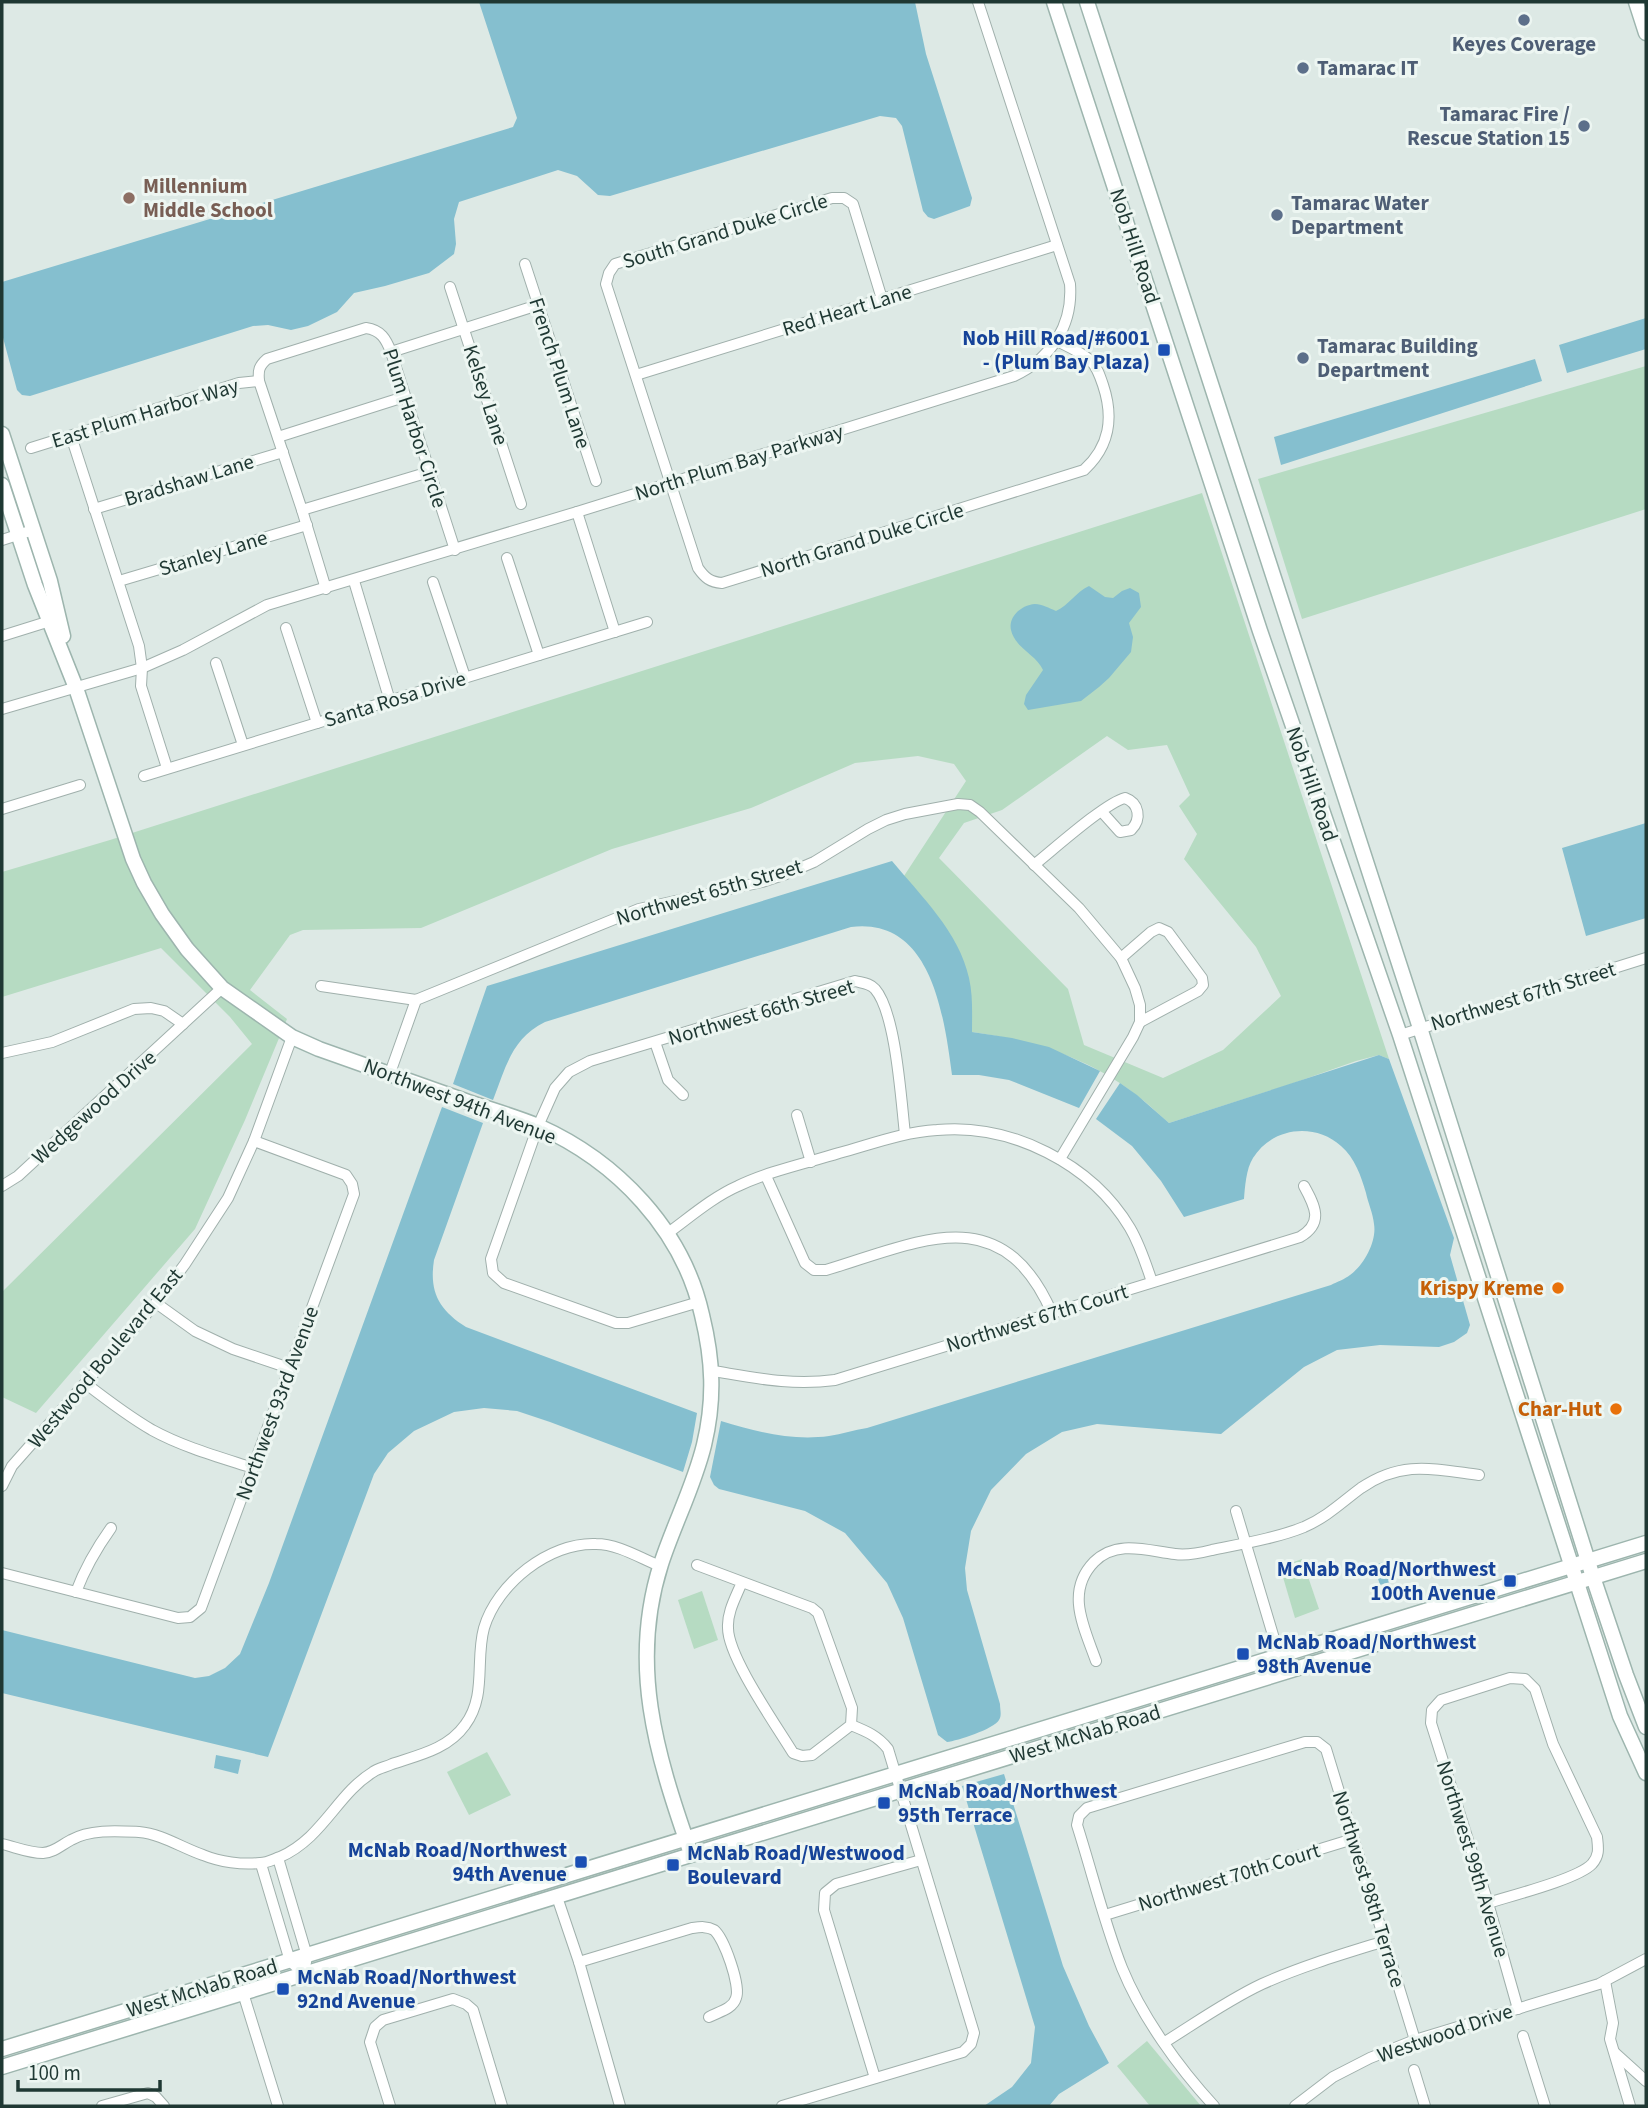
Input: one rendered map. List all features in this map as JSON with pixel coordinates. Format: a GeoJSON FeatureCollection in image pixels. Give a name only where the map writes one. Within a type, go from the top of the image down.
{"type":"FeatureCollection","features":[{"type":"Feature","properties":{"kind":"main road","name":"Nob Hill Road"},"geometry":{"type":"LineString","coordinates":[[1054,2],[1255,618],[1400,1035],[1620,1716],[1646,1773]]}},
{"type":"Feature","properties":{"kind":"main road","name":"Nob Hill Road"},"geometry":{"type":"LineString","coordinates":[[1087,2],[1420,1028],[1593,1577],[1646,1727]]}},
{"type":"Feature","properties":{"kind":"main road"},"geometry":{"type":"LineString","coordinates":[[1636,2],[1646,33]]}},
{"type":"Feature","properties":{"kind":"main road","name":"Northwest 94th Avenue"},"geometry":{"type":"LineString","coordinates":[[2,434],[50,581],[76,688]]}},
{"type":"Feature","properties":{"kind":"main road","name":"Northwest 94th Avenue"},"geometry":{"type":"LineString","coordinates":[[2,485],[76,688],[126,841],[144,883],[187,949],[222,988],[292,1037],[538,1126],[572,1145],[623,1182],[646,1206],[668,1233],[686,1266],[707,1335],[713,1371],[710,1410],[704,1446],[660,1566],[650,1613],[646,1653],[648,1694],[657,1744],[692,1855]]}},
{"type":"Feature","properties":{"kind":"main road","name":"West McNab Road"},"geometry":{"type":"LineString","coordinates":[[2,2049],[1646,1543]]}},
{"type":"Feature","properties":{"kind":"main road","name":"West McNab Road"},"geometry":{"type":"LineString","coordinates":[[2,2067],[1646,1560]]}},
{"type":"Feature","properties":{"kind":"street","name":"North Plum Bay Parkway"},"geometry":{"type":"LineString","coordinates":[[2,709],[142,668],[183,650],[267,605],[670,484],[1014,376],[1035,365],[1058,341],[1069,312],[1070,284],[978,2]]}},
{"type":"Feature","properties":{"kind":"street","name":"South Grand Duke Circle"},"geometry":{"type":"LineString","coordinates":[[670,484],[606,284],[615,264],[832,198],[844,198],[853,204],[882,299]]}},
{"type":"Feature","properties":{"kind":"street","name":"Red Heart Lane"},"geometry":{"type":"LineString","coordinates":[[636,375],[1058,245]]}},
{"type":"Feature","properties":{"kind":"street","name":"French Plum Lane"},"geometry":{"type":"LineString","coordinates":[[525,264],[596,481]]}},
{"type":"Feature","properties":{"kind":"street","name":"Kelsey Lane"},"geometry":{"type":"LineString","coordinates":[[450,287],[521,503]]}},
{"type":"Feature","properties":{"kind":"street"},"geometry":{"type":"LineString","coordinates":[[391,352],[538,304]]}},
{"type":"Feature","properties":{"kind":"street","name":"Plum Harbor Circle"},"geometry":{"type":"LineString","coordinates":[[258,381],[258,370],[267,359],[366,328],[381,334],[391,352],[455,550]]}},
{"type":"Feature","properties":{"kind":"street","name":"North Grand Duke Circle"},"geometry":{"type":"LineString","coordinates":[[670,484],[698,568],[712,582],[722,583],[1075,474],[1092,463],[1104,445],[1110,405],[1096,368],[1079,352],[1058,341]]}},
{"type":"Feature","properties":{"kind":"street"},"geometry":{"type":"LineString","coordinates":[[258,381],[326,589]]}},
{"type":"Feature","properties":{"kind":"street","name":"East Plum Harbor Way"},"geometry":{"type":"LineString","coordinates":[[31,448],[239,383],[258,381]]}},
{"type":"Feature","properties":{"kind":"street"},"geometry":{"type":"LineString","coordinates":[[278,437],[404,397]]}},
{"type":"Feature","properties":{"kind":"street"},"geometry":{"type":"LineString","coordinates":[[71,436],[139,646],[141,686],[167,768]]}},
{"type":"Feature","properties":{"kind":"street","name":"Bradshaw Lane"},"geometry":{"type":"LineString","coordinates":[[94,509],[283,452]]}},
{"type":"Feature","properties":{"kind":"street"},"geometry":{"type":"LineString","coordinates":[[302,510],[429,472]]}},
{"type":"Feature","properties":{"kind":"street"},"geometry":{"type":"LineString","coordinates":[[577,512],[615,632]]}},
{"type":"Feature","properties":{"kind":"street","name":"Stanley Lane"},"geometry":{"type":"LineString","coordinates":[[119,581],[307,525]]}},
{"type":"Feature","properties":{"kind":"street"},"geometry":{"type":"LineString","coordinates":[[2,540],[33,530]]}},
{"type":"Feature","properties":{"kind":"street"},"geometry":{"type":"LineString","coordinates":[[508,558],[539,654]]}},
{"type":"Feature","properties":{"kind":"street"},"geometry":{"type":"LineString","coordinates":[[354,580],[390,701]]}},
{"type":"Feature","properties":{"kind":"street"},"geometry":{"type":"LineString","coordinates":[[433,582],[465,677]]}},
{"type":"Feature","properties":{"kind":"street"},"geometry":{"type":"LineString","coordinates":[[2,636],[50,621]]}},
{"type":"Feature","properties":{"kind":"street","name":"Santa Rosa Drive"},"geometry":{"type":"LineString","coordinates":[[144,776],[647,622]]}},
{"type":"Feature","properties":{"kind":"street"},"geometry":{"type":"LineString","coordinates":[[286,628],[317,723]]}},
{"type":"Feature","properties":{"kind":"street"},"geometry":{"type":"LineString","coordinates":[[216,663],[243,745]]}},
{"type":"Feature","properties":{"kind":"street"},"geometry":{"type":"LineString","coordinates":[[2,808],[80,785]]}},
{"type":"Feature","properties":{"kind":"street","name":"Northwest 65th Street"},"geometry":{"type":"LineString","coordinates":[[416,1000],[639,909],[786,874],[814,862],[868,829],[905,814],[958,804],[970,805],[1034,865]]}},
{"type":"Feature","properties":{"kind":"street"},"geometry":{"type":"LineString","coordinates":[[1060,1159],[1140,1021],[1135,988],[1121,958],[1079,908],[1034,865],[1102,812]]}},
{"type":"Feature","properties":{"kind":"street"},"geometry":{"type":"LineString","coordinates":[[1121,958],[1159,928],[1168,932],[1202,978],[1203,985],[1198,991],[1140,1021]]}},
{"type":"Feature","properties":{"kind":"street","name":"Northwest 67th Street"},"geometry":{"type":"LineString","coordinates":[[1400,1035],[1646,958]]}},
{"type":"Feature","properties":{"kind":"street","name":"Northwest 66th Street"},"geometry":{"type":"LineString","coordinates":[[699,1302],[628,1323],[616,1323],[504,1283],[493,1273],[491,1259],[538,1126],[555,1088],[569,1072],[590,1061],[855,981],[875,989],[889,1021],[905,1134]]}},
{"type":"Feature","properties":{"kind":"street"},"geometry":{"type":"LineString","coordinates":[[321,986],[416,1000],[390,1073]]}},
{"type":"Feature","properties":{"kind":"street","name":"Wedgewood Drive"},"geometry":{"type":"LineString","coordinates":[[2,1186],[18,1176],[222,988]]}},
{"type":"Feature","properties":{"kind":"street"},"geometry":{"type":"LineString","coordinates":[[2,1053],[52,1042],[134,1009],[151,1008],[164,1012],[183,1024]]}},
{"type":"Feature","properties":{"kind":"street","name":"Westwood Boulevard East"},"geometry":{"type":"LineString","coordinates":[[2,1486],[7,1465],[156,1303],[228,1198],[254,1141],[292,1037]]}},
{"type":"Feature","properties":{"kind":"street","name":"Northwest 66th Street"},"geometry":{"type":"LineString","coordinates":[[655,1042],[668,1080],[682,1094]]}},
{"type":"Feature","properties":{"kind":"street"},"geometry":{"type":"LineString","coordinates":[[797,1115],[811,1162]]}},
{"type":"Feature","properties":{"kind":"street"},"geometry":{"type":"LineString","coordinates":[[668,1233],[739,1185],[905,1134],[939,1129],[975,1130],[1006,1136],[1060,1159],[1087,1179],[1130,1227],[1152,1282]]}},
{"type":"Feature","properties":{"kind":"street","name":"Northwest 93rd Avenue"},"geometry":{"type":"LineString","coordinates":[[76,1592],[178,1618],[190,1616],[201,1608],[354,1194],[346,1175],[254,1141]]}},
{"type":"Feature","properties":{"kind":"street"},"geometry":{"type":"LineString","coordinates":[[766,1176],[805,1263],[814,1270],[827,1270],[945,1236],[974,1238],[997,1246],[1017,1259],[1042,1290],[1052,1313]]}},
{"type":"Feature","properties":{"kind":"street","name":"Northwest 67th Court"},"geometry":{"type":"LineString","coordinates":[[713,1371],[787,1382],[835,1380],[1300,1237],[1314,1225],[1315,1213],[1304,1186]]}},
{"type":"Feature","properties":{"kind":"street"},"geometry":{"type":"LineString","coordinates":[[156,1303],[195,1331],[233,1349],[289,1368]]}},
{"type":"Feature","properties":{"kind":"street"},"geometry":{"type":"LineString","coordinates":[[86,1382],[117,1408],[154,1431],[195,1449],[253,1468]]}},
{"type":"Feature","properties":{"kind":"street"},"geometry":{"type":"LineString","coordinates":[[1096,1661],[1081,1615],[1079,1590],[1084,1574],[1097,1559],[1115,1549],[1137,1547],[1178,1555],[1202,1553],[1302,1528],[1322,1518],[1367,1484],[1393,1472],[1429,1468],[1479,1475]]}},
{"type":"Feature","properties":{"kind":"street"},"geometry":{"type":"LineString","coordinates":[[1236,1511],[1283,1672]]}},
{"type":"Feature","properties":{"kind":"street"},"geometry":{"type":"LineString","coordinates":[[2,1573],[76,1592],[95,1550],[111,1528]]}},
{"type":"Feature","properties":{"kind":"street"},"geometry":{"type":"LineString","coordinates":[[2,1844],[46,1853],[60,1848],[72,1839],[111,1831],[142,1833],[172,1841],[202,1855],[224,1861],[261,1864],[278,1858],[311,1837],[358,1783],[374,1770],[433,1751],[452,1740],[466,1725],[479,1692],[484,1628],[508,1586],[529,1567],[552,1554],[575,1546],[596,1544],[617,1548],[660,1566]]}},
{"type":"Feature","properties":{"kind":"street"},"geometry":{"type":"LineString","coordinates":[[697,1566],[742,1582],[812,1608],[818,1613],[852,1709],[851,1724],[812,1755],[793,1753],[733,1652],[727,1627],[730,1611],[742,1582]]}},
{"type":"Feature","properties":{"kind":"street","name":"Northwest 99th Avenue"},"geometry":{"type":"LineString","coordinates":[[1488,1903],[1559,1881],[1592,1865],[1599,1852],[1597,1837],[1553,1744],[1535,1689],[1525,1679],[1510,1678],[1441,1700],[1432,1710],[1431,1723],[1518,2008]]}},
{"type":"Feature","properties":{"kind":"street"},"geometry":{"type":"LineString","coordinates":[[782,2106],[963,2052],[971,2045],[974,2033],[888,1749],[871,1733],[851,1724]]}},
{"type":"Feature","properties":{"kind":"street","name":"Northwest 98th Terrace"},"geometry":{"type":"LineString","coordinates":[[1105,1915],[1077,1825],[1079,1816],[1087,1808],[1305,1742],[1317,1742],[1326,1749],[1415,2040]]}},
{"type":"Feature","properties":{"kind":"street","name":"Northwest 70th Court"},"geometry":{"type":"LineString","coordinates":[[1105,1915],[1353,1839]]}},
{"type":"Feature","properties":{"kind":"street"},"geometry":{"type":"LineString","coordinates":[[278,1858],[307,1956],[304,1974]]}},
{"type":"Feature","properties":{"kind":"street"},"geometry":{"type":"LineString","coordinates":[[875,2078],[824,1910],[825,1893],[836,1884],[921,1860]]}},
{"type":"Feature","properties":{"kind":"street"},"geometry":{"type":"LineString","coordinates":[[261,1864],[290,1961],[304,1974]]}},
{"type":"Feature","properties":{"kind":"street"},"geometry":{"type":"LineString","coordinates":[[557,1897],[579,1962],[620,2106]]}},
{"type":"Feature","properties":{"kind":"street"},"geometry":{"type":"LineString","coordinates":[[1105,1915],[1122,1968],[1144,2014],[1188,2076],[1214,2106]]}},
{"type":"Feature","properties":{"kind":"street"},"geometry":{"type":"LineString","coordinates":[[579,1962],[692,1928],[709,1927],[724,1944],[738,1988],[737,1998],[732,2006],[709,2017]]}},
{"type":"Feature","properties":{"kind":"street"},"geometry":{"type":"LineString","coordinates":[[1165,2042],[1262,1985],[1309,1965],[1385,1941]]}},
{"type":"Feature","properties":{"kind":"street","name":"Westwood Drive"},"geometry":{"type":"LineString","coordinates":[[1295,2106],[1334,2077],[1370,2058],[1415,2040],[1605,1981],[1646,1959]]}},
{"type":"Feature","properties":{"kind":"street"},"geometry":{"type":"LineString","coordinates":[[1605,1981],[1613,2024],[1610,2039],[1630,2106]]}},
{"type":"Feature","properties":{"kind":"street"},"geometry":{"type":"LineString","coordinates":[[243,1993],[278,2106]]}},
{"type":"Feature","properties":{"kind":"street"},"geometry":{"type":"LineString","coordinates":[[390,2106],[370,2042],[375,2027],[383,2020],[453,1999],[473,2010],[502,2106]]}},
{"type":"Feature","properties":{"kind":"street"},"geometry":{"type":"LineString","coordinates":[[1523,2036],[1542,2105]]}},
{"type":"Feature","properties":{"kind":"street"},"geometry":{"type":"LineString","coordinates":[[1615,2052],[1646,2081]]}},
{"type":"Feature","properties":{"kind":"street"},"geometry":{"type":"LineString","coordinates":[[1414,2070],[1425,2106]]}},
{"type":"Feature","properties":{"kind":"street"},"geometry":{"type":"LineString","coordinates":[[102,2106],[148,2093],[164,2106]]}},
{"type":"Feature","properties":{"kind":"green space"},"geometry":{"type":"Polygon","coordinates":[[[1646,366],[1646,509],[1302,619],[1258,479],[1646,366]]]}},
{"type":"Feature","properties":{"kind":"green space"},"geometry":{"type":"Polygon","coordinates":[[[1202,493],[1389,1059],[1379,1055],[1356,1061],[1169,1123],[1145,1101],[1118,1082],[1079,1061],[1016,1040],[972,1032],[972,1009],[938,918],[904,876],[966,781],[954,764],[918,756],[855,763],[751,808],[612,849],[421,928],[303,930],[290,935],[250,990],[287,1019],[195,1229],[36,1413],[2,1397],[2,1292],[252,1044],[230,1017],[161,948],[2,997],[2,872],[1202,493]],[[1107,736],[1002,810],[964,823],[939,858],[1068,989],[1084,1045],[1163,1078],[1223,1050],[1281,996],[1256,947],[1184,859],[1197,834],[1179,806],[1190,795],[1167,745],[1128,750],[1107,736]]]}},
{"type":"Feature","properties":{"kind":"green space"},"geometry":{"type":"Polygon","coordinates":[[[1302,1559],[1319,1609],[1295,1618],[1280,1567],[1302,1559]]]}},
{"type":"Feature","properties":{"kind":"green space"},"geometry":{"type":"Polygon","coordinates":[[[702,1591],[718,1640],[694,1649],[678,1600],[702,1591]]]}},
{"type":"Feature","properties":{"kind":"green space"},"geometry":{"type":"Polygon","coordinates":[[[487,1752],[511,1795],[469,1815],[447,1772],[487,1752]]]}},
{"type":"Feature","properties":{"kind":"green space"},"geometry":{"type":"Polygon","coordinates":[[[1147,2041],[1201,2106],[1150,2106],[1117,2066],[1147,2041]]]}},
{"type":"Feature","properties":{"kind":"water"},"geometry":{"type":"Polygon","coordinates":[[[479,2],[915,2],[926,54],[972,198],[970,206],[934,219],[928,217],[923,211],[902,126],[896,118],[880,116],[610,196],[598,195],[577,176],[558,170],[459,202],[454,219],[454,254],[429,273],[354,293],[337,312],[308,326],[291,330],[268,325],[253,326],[30,396],[22,395],[17,390],[2,334],[2,282],[513,127],[517,118],[479,2]]]}},
{"type":"Feature","properties":{"kind":"water"},"geometry":{"type":"Polygon","coordinates":[[[1646,318],[1646,349],[1567,373],[1559,345],[1646,318]]]}},
{"type":"Feature","properties":{"kind":"water"},"geometry":{"type":"Polygon","coordinates":[[[1535,359],[1542,381],[1281,465],[1274,437],[1535,359]]]}},
{"type":"Feature","properties":{"kind":"water"},"geometry":{"type":"Polygon","coordinates":[[[1089,586],[1105,597],[1113,598],[1130,588],[1139,593],[1141,607],[1129,623],[1133,637],[1131,652],[1109,678],[1081,701],[1028,710],[1024,704],[1026,695],[1043,670],[1013,636],[1011,625],[1014,616],[1025,607],[1035,604],[1056,611],[1089,586]]]}},
{"type":"Feature","properties":{"kind":"water"},"geometry":{"type":"Polygon","coordinates":[[[1646,823],[1646,918],[1586,936],[1562,848],[1646,823]]]}},
{"type":"Feature","properties":{"kind":"water"},"geometry":{"type":"Polygon","coordinates":[[[892,861],[938,915],[957,945],[970,984],[972,1032],[1049,1047],[1100,1071],[1079,1108],[1009,1080],[979,1075],[952,1075],[944,1026],[929,975],[916,954],[900,938],[878,928],[851,927],[545,1022],[517,1045],[493,1100],[453,1084],[487,986],[892,861]]]}},
{"type":"Feature","properties":{"kind":"water"},"geometry":{"type":"Polygon","coordinates":[[[1379,1055],[1389,1059],[1454,1238],[1450,1255],[1470,1325],[1467,1333],[1454,1342],[1439,1347],[1380,1345],[1337,1350],[1304,1367],[1221,1434],[1097,1424],[1062,1432],[1026,1454],[991,1490],[971,1531],[965,1568],[967,1590],[1000,1704],[1000,1717],[983,1731],[947,1742],[938,1735],[903,1618],[887,1583],[845,1533],[805,1511],[719,1489],[714,1485],[710,1477],[721,1421],[761,1432],[802,1437],[829,1436],[867,1428],[1331,1285],[1346,1278],[1355,1271],[1368,1252],[1374,1224],[1357,1168],[1346,1151],[1331,1138],[1307,1131],[1282,1134],[1261,1148],[1253,1158],[1246,1178],[1244,1199],[1184,1217],[1161,1181],[1132,1146],[1096,1119],[1120,1083],[1169,1123],[1379,1055]]]}},
{"type":"Feature","properties":{"kind":"water"},"geometry":{"type":"Polygon","coordinates":[[[442,1107],[483,1123],[434,1260],[433,1282],[443,1307],[466,1327],[697,1413],[683,1472],[517,1411],[484,1408],[454,1412],[414,1431],[388,1453],[374,1474],[268,1757],[2,1693],[2,1630],[195,1678],[209,1676],[225,1668],[240,1654],[269,1583],[442,1107]]]}},
{"type":"Feature","properties":{"kind":"water"},"geometry":{"type":"Polygon","coordinates":[[[1383,1562],[1390,1582],[1380,1585],[1376,1572],[1370,1574],[1368,1568],[1383,1562]]]}},
{"type":"Feature","properties":{"kind":"water"},"geometry":{"type":"Polygon","coordinates":[[[216,1755],[241,1760],[238,1774],[214,1768],[216,1755]]]}},
{"type":"Feature","properties":{"kind":"water"},"geometry":{"type":"Polygon","coordinates":[[[1004,1774],[1063,1966],[1089,2026],[1109,2063],[1059,2094],[1049,2106],[984,2106],[1012,2087],[1031,2063],[1035,2027],[962,1786],[1004,1774]]]}},
{"type":"Feature","properties":{"kind":"place","name":"Keyes Coverage"},"geometry":{"type":"Point","coordinates":[1524,20]}},
{"type":"Feature","properties":{"kind":"place","name":"Tamarac IT"},"geometry":{"type":"Point","coordinates":[1303,68]}},
{"type":"Feature","properties":{"kind":"place","name":"Tamarac Fire / Rescue Station 15"},"geometry":{"type":"Point","coordinates":[1584,126]}},
{"type":"Feature","properties":{"kind":"place","name":"Millennium Middle School"},"geometry":{"type":"Point","coordinates":[129,198]}},
{"type":"Feature","properties":{"kind":"place","name":"Tamarac Water Department"},"geometry":{"type":"Point","coordinates":[1277,215]}},
{"type":"Feature","properties":{"kind":"place","name":"Nob Hill Road/#6001 - (Plum Bay Plaza)"},"geometry":{"type":"Point","coordinates":[1164,350]}},
{"type":"Feature","properties":{"kind":"place","name":"Tamarac Building Department"},"geometry":{"type":"Point","coordinates":[1303,358]}},
{"type":"Feature","properties":{"kind":"place","name":"Krispy Kreme"},"geometry":{"type":"Point","coordinates":[1558,1288]}},
{"type":"Feature","properties":{"kind":"place","name":"Char-Hut"},"geometry":{"type":"Point","coordinates":[1616,1409]}},
{"type":"Feature","properties":{"kind":"place","name":"McNab Road/Northwest 100th Avenue"},"geometry":{"type":"Point","coordinates":[1510,1581]}},
{"type":"Feature","properties":{"kind":"place","name":"McNab Road/Northwest 98th Avenue"},"geometry":{"type":"Point","coordinates":[1243,1654]}},
{"type":"Feature","properties":{"kind":"place","name":"McNab Road/Northwest 95th Terrace"},"geometry":{"type":"Point","coordinates":[884,1803]}},
{"type":"Feature","properties":{"kind":"place","name":"McNab Road/Northwest 94th Avenue"},"geometry":{"type":"Point","coordinates":[581,1862]}},
{"type":"Feature","properties":{"kind":"place","name":"McNab Road/Westwood Boulevard"},"geometry":{"type":"Point","coordinates":[673,1865]}},
{"type":"Feature","properties":{"kind":"place","name":"McNab Road/Northwest 92nd Avenue"},"geometry":{"type":"Point","coordinates":[283,1989]}}]}
